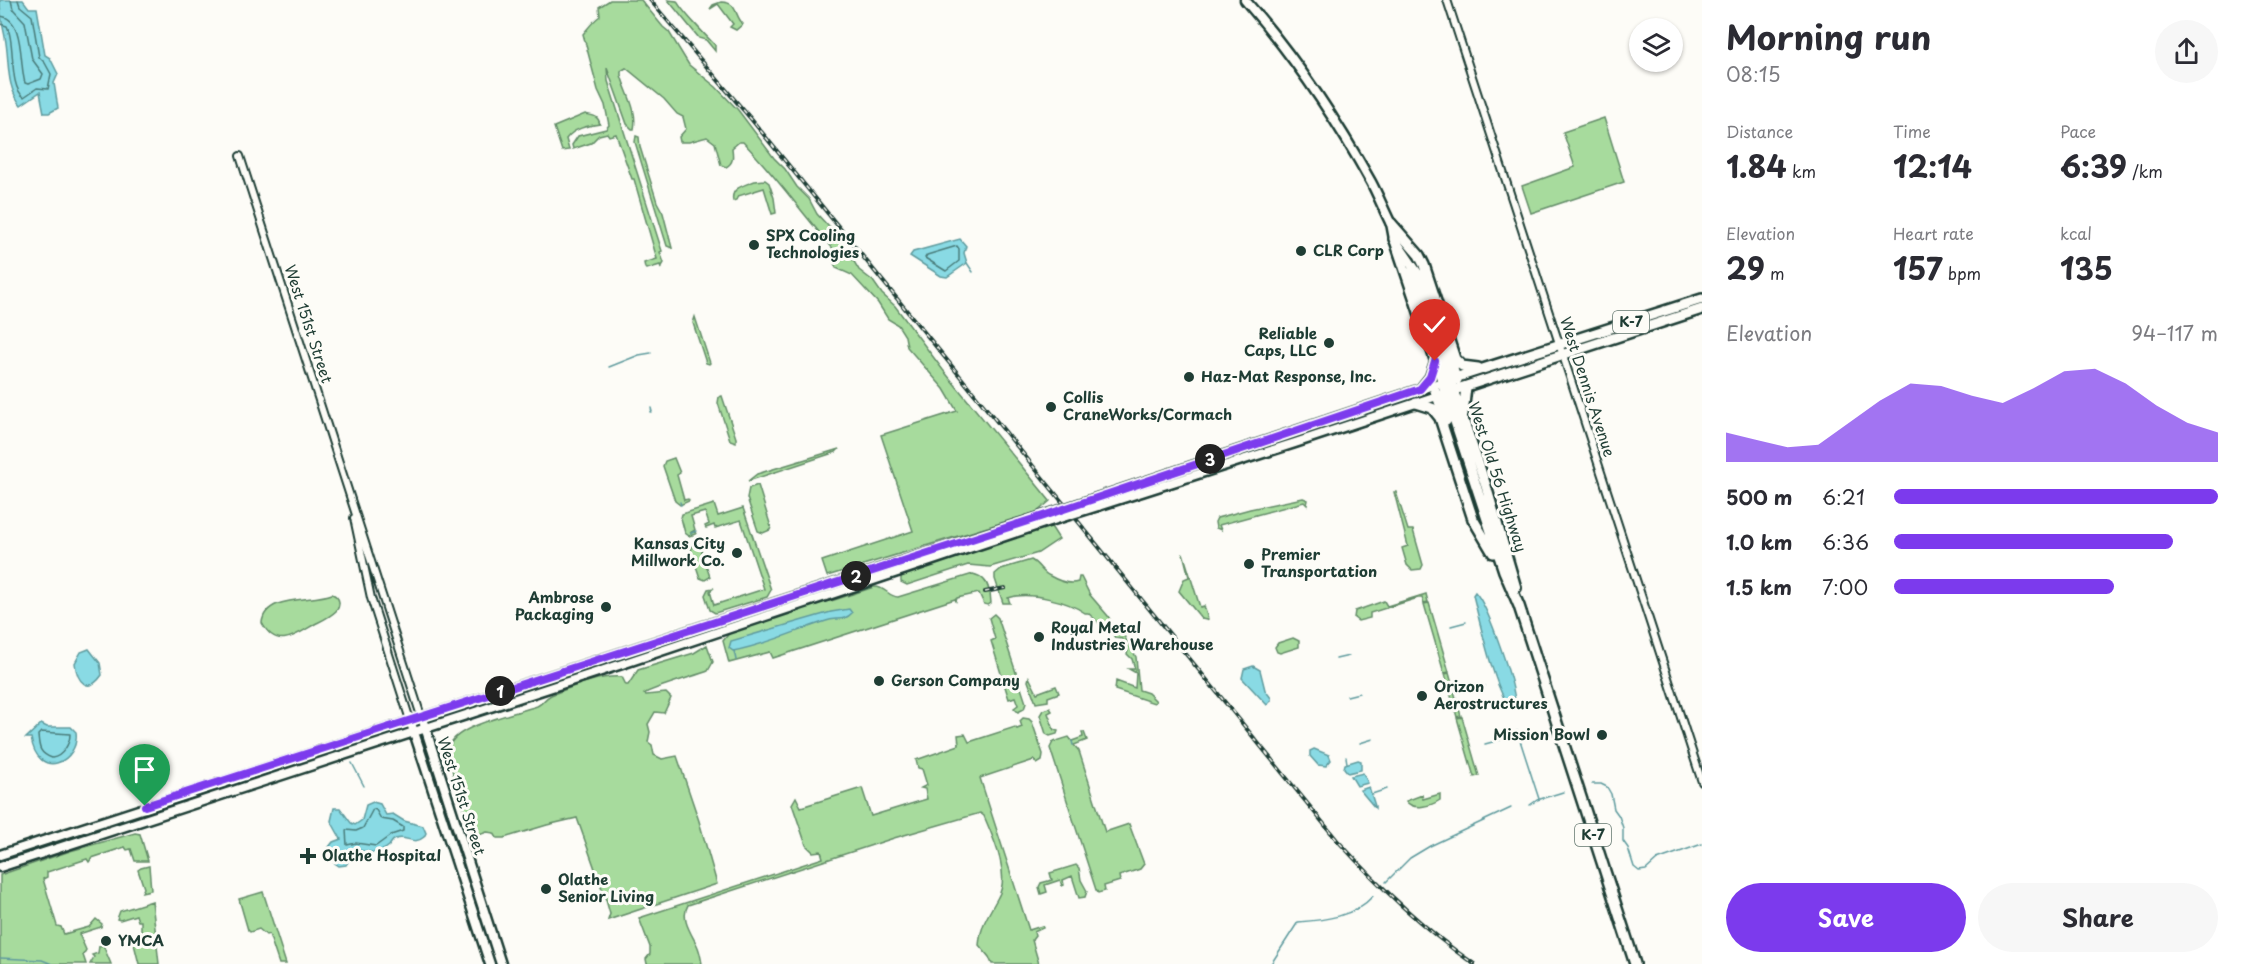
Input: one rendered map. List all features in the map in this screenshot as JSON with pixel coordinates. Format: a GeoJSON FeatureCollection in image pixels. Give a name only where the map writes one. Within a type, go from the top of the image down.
{"type":"FeatureCollection","features":[{"type":"Feature","properties":{"kind":"highway"},"geometry":{"type":"LineString","coordinates":[[1391,223],[1419,255],[1424,265],[1455,359],[1462,366],[1480,369]]}},
{"type":"Feature","properties":{"kind":"highway"},"geometry":{"type":"LineString","coordinates":[[1394,239],[1424,286],[1445,381],[1445,393],[1466,387]]}},
{"type":"Feature","properties":{"kind":"highway","name":"K-7"},"geometry":{"type":"LineString","coordinates":[[1445,381],[1702,299]]}},
{"type":"Feature","properties":{"kind":"highway","name":"K-7"},"geometry":{"type":"LineString","coordinates":[[1463,419],[1466,387],[1702,309]]}},
{"type":"Feature","properties":{"kind":"highway"},"geometry":{"type":"LineString","coordinates":[[1445,381],[1466,387]]}},
{"type":"Feature","properties":{"kind":"highway","name":"West Old 56 Highway"},"geometry":{"type":"LineString","coordinates":[[1445,381],[1445,393],[1493,538],[1519,606],[1635,964]]}},
{"type":"Feature","properties":{"kind":"highway","name":"West Old 56 Highway"},"geometry":{"type":"LineString","coordinates":[[1445,393],[1463,419],[1506,551],[1519,606]]}},
{"type":"Feature","properties":{"kind":"highway"},"geometry":{"type":"LineString","coordinates":[[1416,403],[1432,408],[1440,418],[1473,519],[1519,606]]}},
{"type":"Feature","properties":{"kind":"highway"},"geometry":{"type":"LineString","coordinates":[[1493,538],[1506,551]]}},
{"type":"Feature","properties":{"kind":"main road","name":"West Old 56 Highway"},"geometry":{"type":"LineString","coordinates":[[1245,0],[1294,61],[1332,116],[1371,183],[1405,253]]}},
{"type":"Feature","properties":{"kind":"main road","name":"West Old 56 Highway"},"geometry":{"type":"LineString","coordinates":[[1391,223],[1394,239],[1435,361],[1445,381]]}},
{"type":"Feature","properties":{"kind":"main road"},"geometry":{"type":"LineString","coordinates":[[1420,389],[1430,377],[1435,361]]}},
{"type":"Feature","properties":{"kind":"main road"},"geometry":{"type":"LineString","coordinates":[[0,867],[414,732],[1096,502],[1445,381]]}},
{"type":"Feature","properties":{"kind":"main road"},"geometry":{"type":"LineString","coordinates":[[1096,502],[1445,393]]}},
{"type":"Feature","properties":{"kind":"main road"},"geometry":{"type":"LineString","coordinates":[[0,855],[421,716],[1045,519]]}},
{"type":"Feature","properties":{"kind":"main road","name":"West 151st Street"},"geometry":{"type":"LineString","coordinates":[[421,716],[500,962]]}},
{"type":"Feature","properties":{"kind":"main road","name":"West 151st Street"},"geometry":{"type":"LineString","coordinates":[[410,720],[490,964]]}},
{"type":"Feature","properties":{"kind":"main road"},"geometry":{"type":"LineString","coordinates":[[490,964],[500,962]]}},
{"type":"Feature","properties":{"kind":"street","name":"West Dennis Avenue"},"geometry":{"type":"LineString","coordinates":[[1447,0],[1702,782]]}},
{"type":"Feature","properties":{"kind":"street","name":"West 151st Street"},"geometry":{"type":"LineString","coordinates":[[240,156],[421,716]]}},
{"type":"Feature","properties":{"kind":"street","name":"West 151st Street"},"geometry":{"type":"LineString","coordinates":[[351,500],[364,573],[410,720]]}},
{"type":"Feature","properties":{"kind":"green space"},"geometry":{"type":"Polygon","coordinates":[[[610,0],[641,0],[669,32],[689,65],[716,87],[738,110],[797,187],[809,199],[817,214],[841,240],[859,270],[873,281],[882,294],[895,306],[943,370],[1050,501],[1037,512],[827,576],[822,561],[913,531],[881,435],[957,411],[944,389],[907,347],[905,336],[898,325],[888,319],[878,303],[852,275],[836,268],[833,260],[837,258],[836,252],[743,142],[739,142],[732,148],[732,161],[726,167],[721,165],[715,143],[707,137],[680,142],[679,137],[686,129],[683,117],[626,68],[621,71],[621,75],[634,115],[634,129],[632,129],[627,124],[607,68],[608,81],[662,251],[660,252],[664,263],[661,268],[660,265],[645,268],[644,263],[657,259],[634,179],[632,179],[616,134],[599,135],[591,143],[573,149],[572,145],[578,136],[606,129],[609,125],[583,34],[600,16],[599,7],[610,0]]]}},
{"type":"Feature","properties":{"kind":"green space"},"geometry":{"type":"Polygon","coordinates":[[[668,0],[677,1],[688,17],[715,45],[715,51],[706,40],[699,38],[668,0]]]}},
{"type":"Feature","properties":{"kind":"green space"},"geometry":{"type":"Polygon","coordinates":[[[721,2],[733,7],[743,24],[736,30],[730,27],[733,24],[718,4],[710,9],[721,2]]]}},
{"type":"Feature","properties":{"kind":"green space"},"geometry":{"type":"Polygon","coordinates":[[[585,114],[596,117],[600,124],[573,132],[566,139],[569,150],[562,151],[554,127],[585,114]]]}},
{"type":"Feature","properties":{"kind":"green space"},"geometry":{"type":"Polygon","coordinates":[[[1604,118],[1624,182],[1531,213],[1522,186],[1575,167],[1563,132],[1604,118]]]}},
{"type":"Feature","properties":{"kind":"green space"},"geometry":{"type":"Polygon","coordinates":[[[636,136],[639,137],[640,147],[657,202],[663,213],[672,248],[667,246],[635,142],[636,136]]]}},
{"type":"Feature","properties":{"kind":"green space"},"geometry":{"type":"Polygon","coordinates":[[[765,180],[769,183],[776,213],[772,214],[764,188],[738,196],[733,201],[736,190],[755,181],[765,180]]]}},
{"type":"Feature","properties":{"kind":"green space"},"geometry":{"type":"Polygon","coordinates":[[[695,317],[709,364],[706,363],[693,323],[695,317]]]}},
{"type":"Feature","properties":{"kind":"green space"},"geometry":{"type":"Polygon","coordinates":[[[722,396],[736,442],[730,440],[718,403],[719,397],[722,396]]]}},
{"type":"Feature","properties":{"kind":"green space"},"geometry":{"type":"Polygon","coordinates":[[[839,449],[836,452],[748,481],[757,474],[839,449]]]}},
{"type":"Feature","properties":{"kind":"green space"},"geometry":{"type":"Polygon","coordinates":[[[674,458],[680,473],[677,475],[684,500],[689,501],[680,505],[675,501],[663,466],[665,461],[674,458]]]}},
{"type":"Feature","properties":{"kind":"green space"},"geometry":{"type":"Polygon","coordinates":[[[758,485],[771,527],[763,533],[758,531],[747,498],[749,488],[758,485]]]}},
{"type":"Feature","properties":{"kind":"green space"},"geometry":{"type":"Polygon","coordinates":[[[1394,492],[1396,492],[1408,530],[1413,530],[1423,565],[1421,569],[1412,570],[1407,565],[1402,548],[1408,546],[1394,492]]]}},
{"type":"Feature","properties":{"kind":"green space"},"geometry":{"type":"Polygon","coordinates":[[[1303,498],[1308,500],[1307,505],[1304,502],[1219,525],[1221,530],[1216,528],[1217,518],[1303,498]]]}},
{"type":"Feature","properties":{"kind":"green space"},"geometry":{"type":"Polygon","coordinates":[[[714,504],[718,516],[743,508],[771,590],[767,597],[715,613],[710,610],[705,595],[708,589],[714,588],[710,591],[714,605],[764,589],[741,520],[715,528],[714,525],[706,528],[705,526],[709,524],[705,512],[691,516],[695,530],[690,533],[695,532],[696,534],[689,536],[685,533],[682,514],[714,504]]]}},
{"type":"Feature","properties":{"kind":"green space"},"geometry":{"type":"Polygon","coordinates":[[[1050,525],[1059,539],[1038,553],[990,567],[968,565],[907,585],[901,582],[901,575],[1050,525]]]}},
{"type":"Feature","properties":{"kind":"green space"},"geometry":{"type":"Polygon","coordinates":[[[699,543],[710,577],[705,580],[700,578],[691,551],[693,545],[699,543]]]}},
{"type":"Feature","properties":{"kind":"green space"},"geometry":{"type":"Polygon","coordinates":[[[1183,553],[1200,607],[1204,606],[1208,619],[1206,620],[1202,619],[1179,591],[1184,579],[1189,577],[1183,553]]]}},
{"type":"Feature","properties":{"kind":"green space"},"geometry":{"type":"Polygon","coordinates":[[[1031,560],[1047,575],[1060,580],[1074,583],[1078,582],[1081,577],[1090,595],[1108,616],[1116,631],[1124,636],[1136,657],[1139,690],[1148,693],[1156,701],[1154,703],[1115,690],[1116,681],[1135,688],[1136,673],[1129,669],[1135,669],[1132,659],[1127,654],[1128,650],[1122,639],[1115,638],[1111,630],[1103,628],[1088,613],[1048,598],[1017,596],[1008,598],[1010,603],[1003,603],[995,574],[1001,569],[1031,560]]]}},
{"type":"Feature","properties":{"kind":"green space"},"geometry":{"type":"Polygon","coordinates":[[[973,574],[984,579],[987,584],[989,590],[985,593],[990,592],[991,603],[988,605],[984,604],[979,593],[957,598],[956,601],[955,599],[773,658],[770,652],[729,663],[723,641],[731,631],[874,587],[898,597],[973,574]]]}},
{"type":"Feature","properties":{"kind":"green space"},"geometry":{"type":"Polygon","coordinates":[[[332,594],[339,601],[336,611],[294,636],[280,639],[274,637],[262,623],[271,607],[280,603],[332,594]]]}},
{"type":"Feature","properties":{"kind":"green space"},"geometry":{"type":"Polygon","coordinates":[[[1426,594],[1428,602],[1424,603],[1422,598],[1418,598],[1370,613],[1370,618],[1358,621],[1354,618],[1355,611],[1384,601],[1387,606],[1426,594]]]}},
{"type":"Feature","properties":{"kind":"green space"},"geometry":{"type":"Polygon","coordinates":[[[1429,603],[1449,672],[1444,673],[1424,604],[1429,603]]]}},
{"type":"Feature","properties":{"kind":"green space"},"geometry":{"type":"Polygon","coordinates":[[[994,614],[998,618],[1026,703],[1024,709],[1018,712],[1014,708],[1018,705],[1015,697],[1009,699],[991,641],[995,639],[989,618],[994,614]]]}},
{"type":"Feature","properties":{"kind":"green space"},"geometry":{"type":"Polygon","coordinates":[[[1293,638],[1299,641],[1299,647],[1277,652],[1275,647],[1278,643],[1293,638]]]}},
{"type":"Feature","properties":{"kind":"green space"},"geometry":{"type":"Polygon","coordinates":[[[707,645],[713,662],[708,671],[644,694],[666,693],[671,698],[664,713],[655,712],[648,724],[650,732],[648,742],[652,745],[654,755],[662,759],[677,756],[717,884],[608,920],[610,914],[606,900],[577,818],[504,838],[497,838],[494,833],[487,832],[473,837],[457,790],[449,752],[450,745],[455,738],[475,726],[537,706],[551,695],[586,682],[622,677],[628,685],[638,670],[694,653],[707,645]]]}},
{"type":"Feature","properties":{"kind":"green space"},"geometry":{"type":"Polygon","coordinates":[[[1449,673],[1461,716],[1457,717],[1445,674],[1449,673]]]}},
{"type":"Feature","properties":{"kind":"green space"},"geometry":{"type":"Polygon","coordinates":[[[1029,677],[1037,693],[1056,686],[1059,693],[1048,697],[1048,701],[1036,703],[1028,681],[1029,677]]]}},
{"type":"Feature","properties":{"kind":"green space"},"geometry":{"type":"Polygon","coordinates":[[[1050,708],[1052,711],[1048,713],[1054,730],[1058,731],[1057,734],[1050,736],[1046,734],[1040,715],[1043,710],[1050,708]]]}},
{"type":"Feature","properties":{"kind":"green space"},"geometry":{"type":"Polygon","coordinates":[[[1462,717],[1479,776],[1474,777],[1457,718],[1462,717]]]}},
{"type":"Feature","properties":{"kind":"green space"},"geometry":{"type":"Polygon","coordinates":[[[1023,718],[1032,722],[1043,754],[1042,761],[1037,764],[1034,760],[980,778],[1029,930],[1042,926],[1043,928],[1034,932],[1035,936],[1032,940],[1039,964],[992,964],[979,945],[983,926],[1002,888],[1003,878],[996,845],[984,816],[980,813],[894,838],[688,905],[686,920],[698,947],[702,964],[647,964],[646,959],[650,954],[650,947],[639,918],[823,858],[821,851],[813,852],[806,845],[792,804],[796,797],[801,807],[862,788],[871,816],[927,799],[925,789],[921,788],[927,785],[922,769],[918,768],[916,760],[959,745],[958,735],[965,734],[969,742],[1015,727],[1017,729],[1022,727],[1020,721],[1023,718]]]}},
{"type":"Feature","properties":{"kind":"green space"},"geometry":{"type":"Polygon","coordinates":[[[1082,732],[1087,740],[1074,745],[1079,751],[1105,832],[1129,824],[1144,864],[1140,869],[1119,876],[1120,881],[1104,886],[1105,891],[1098,893],[1050,748],[1053,742],[1069,737],[1072,741],[1083,737],[1082,732]]]}},
{"type":"Feature","properties":{"kind":"green space"},"geometry":{"type":"Polygon","coordinates":[[[1440,794],[1440,800],[1427,806],[1417,807],[1406,801],[1422,795],[1423,799],[1440,794]]]}},
{"type":"Feature","properties":{"kind":"green space"},"geometry":{"type":"Polygon","coordinates":[[[135,833],[140,834],[148,861],[135,861],[131,849],[127,850],[125,847],[92,858],[89,862],[87,859],[47,872],[47,877],[43,879],[57,926],[61,927],[64,934],[89,927],[96,919],[102,924],[101,927],[79,934],[86,950],[83,955],[86,964],[0,964],[0,875],[70,851],[135,833]]]}},
{"type":"Feature","properties":{"kind":"green space"},"geometry":{"type":"Polygon","coordinates":[[[1076,865],[1087,891],[1085,897],[1079,898],[1072,876],[1063,880],[1064,885],[1062,886],[1060,880],[1045,885],[1047,892],[1041,894],[1039,887],[1041,883],[1052,880],[1050,873],[1076,865]]]}},
{"type":"Feature","properties":{"kind":"green space"},"geometry":{"type":"Polygon","coordinates":[[[149,866],[151,890],[142,892],[144,888],[138,870],[149,866]]]}},
{"type":"Feature","properties":{"kind":"green space"},"geometry":{"type":"Polygon","coordinates":[[[263,892],[286,964],[279,964],[269,934],[266,935],[259,929],[250,932],[248,930],[239,899],[263,892]]]}},
{"type":"Feature","properties":{"kind":"green space"},"geometry":{"type":"Polygon","coordinates":[[[152,901],[159,964],[139,964],[132,936],[141,932],[141,921],[138,921],[136,915],[117,919],[120,911],[152,901]]]}},
{"type":"Feature","properties":{"kind":"green space"},"geometry":{"type":"Polygon","coordinates":[[[103,945],[111,964],[90,964],[94,957],[92,955],[98,953],[99,946],[103,945]]]}},
{"type":"Feature","properties":{"kind":"water"},"geometry":{"type":"Polygon","coordinates":[[[0,0],[23,0],[29,8],[37,8],[45,55],[50,58],[58,74],[54,83],[58,108],[49,113],[44,113],[40,92],[21,105],[12,89],[0,0]]]}},
{"type":"Feature","properties":{"kind":"water"},"geometry":{"type":"Polygon","coordinates":[[[960,239],[966,246],[964,253],[967,263],[947,277],[941,276],[910,256],[913,252],[960,239]]]}},
{"type":"Feature","properties":{"kind":"water"},"geometry":{"type":"Polygon","coordinates":[[[1475,592],[1487,613],[1500,647],[1511,682],[1515,705],[1508,704],[1497,683],[1479,620],[1473,595],[1475,592]]]}},
{"type":"Feature","properties":{"kind":"water"},"geometry":{"type":"Polygon","coordinates":[[[849,609],[852,613],[843,618],[830,620],[769,642],[733,651],[729,648],[731,641],[831,612],[849,609]]]}},
{"type":"Feature","properties":{"kind":"water"},"geometry":{"type":"Polygon","coordinates":[[[89,649],[100,663],[102,675],[97,681],[88,685],[84,684],[78,676],[75,663],[81,652],[89,649]]]}},
{"type":"Feature","properties":{"kind":"water"},"geometry":{"type":"Polygon","coordinates":[[[1253,666],[1260,670],[1265,690],[1271,698],[1267,705],[1242,678],[1244,669],[1253,666]]]}},
{"type":"Feature","properties":{"kind":"water"},"geometry":{"type":"Polygon","coordinates":[[[41,724],[47,727],[71,727],[76,732],[76,743],[72,752],[58,763],[42,760],[35,752],[31,738],[26,738],[41,724]]]}},
{"type":"Feature","properties":{"kind":"water"},"geometry":{"type":"Polygon","coordinates":[[[1314,749],[1329,755],[1331,760],[1326,766],[1318,765],[1310,756],[1310,751],[1314,749]]]}},
{"type":"Feature","properties":{"kind":"water"},"geometry":{"type":"Polygon","coordinates":[[[1361,761],[1361,770],[1348,773],[1344,768],[1345,764],[1361,761]]]}},
{"type":"Feature","properties":{"kind":"water"},"geometry":{"type":"Polygon","coordinates":[[[1363,773],[1368,783],[1357,786],[1351,776],[1363,773]]]}},
{"type":"Feature","properties":{"kind":"water"},"geometry":{"type":"Polygon","coordinates":[[[1369,787],[1375,806],[1375,808],[1360,790],[1369,787]]]}},
{"type":"Feature","properties":{"kind":"water"},"geometry":{"type":"Polygon","coordinates":[[[373,802],[380,804],[386,815],[393,814],[404,821],[423,826],[426,833],[424,837],[417,841],[396,839],[385,849],[377,852],[356,849],[346,865],[339,866],[332,861],[329,847],[333,842],[341,839],[331,821],[334,808],[340,808],[355,825],[362,820],[366,805],[373,802]]]}},
{"type":"Feature","properties":{"kind":"waterway"},"geometry":{"type":"LineString","coordinates":[[967,263],[973,272]]}},
{"type":"Feature","properties":{"kind":"waterway"},"geometry":{"type":"LineString","coordinates":[[609,367],[639,355],[651,353]]}},
{"type":"Feature","properties":{"kind":"waterway"},"geometry":{"type":"LineString","coordinates":[[650,412],[652,412],[651,408]]}},
{"type":"Feature","properties":{"kind":"waterway"},"geometry":{"type":"LineString","coordinates":[[691,533],[696,531]]}},
{"type":"Feature","properties":{"kind":"waterway"},"geometry":{"type":"LineString","coordinates":[[1451,626],[1466,622]]}},
{"type":"Feature","properties":{"kind":"waterway"},"geometry":{"type":"LineString","coordinates":[[734,651],[736,660]]}},
{"type":"Feature","properties":{"kind":"waterway"},"geometry":{"type":"LineString","coordinates":[[1336,659],[1349,656]]}},
{"type":"Feature","properties":{"kind":"waterway"},"geometry":{"type":"LineString","coordinates":[[1470,691],[1485,686]]}},
{"type":"Feature","properties":{"kind":"waterway"},"geometry":{"type":"LineString","coordinates":[[1347,696],[1359,693]]}},
{"type":"Feature","properties":{"kind":"waterway"},"geometry":{"type":"LineString","coordinates":[[1517,731],[1539,799]]}},
{"type":"Feature","properties":{"kind":"waterway"},"geometry":{"type":"LineString","coordinates":[[1360,743],[1373,739]]}},
{"type":"Feature","properties":{"kind":"waterway"},"geometry":{"type":"LineString","coordinates":[[1485,744],[1500,740]]}},
{"type":"Feature","properties":{"kind":"waterway"},"geometry":{"type":"LineString","coordinates":[[1072,741],[1073,745]]}},
{"type":"Feature","properties":{"kind":"waterway"},"geometry":{"type":"LineString","coordinates":[[1346,757],[1347,763]]}},
{"type":"Feature","properties":{"kind":"waterway"},"geometry":{"type":"LineString","coordinates":[[352,763],[364,786]]}},
{"type":"Feature","properties":{"kind":"waterway"},"geometry":{"type":"LineString","coordinates":[[1592,784],[1607,787],[1611,794],[1614,809],[1623,828],[1623,841],[1628,848],[1634,867],[1639,871],[1646,870],[1657,860],[1702,844]]}},
{"type":"Feature","properties":{"kind":"waterway"},"geometry":{"type":"LineString","coordinates":[[1372,794],[1387,789]]}},
{"type":"Feature","properties":{"kind":"waterway"},"geometry":{"type":"LineString","coordinates":[[1530,805],[1537,800],[1563,792]]}},
{"type":"Feature","properties":{"kind":"waterway"},"geometry":{"type":"LineString","coordinates":[[1386,882],[1410,858],[1430,846],[1511,808]]}},
{"type":"Feature","properties":{"kind":"waterway"},"geometry":{"type":"LineString","coordinates":[[1271,964],[1298,922],[1348,913],[1373,896]]}},
{"type":"Feature","properties":{"kind":"waterway"},"geometry":{"type":"LineString","coordinates":[[0,958],[42,960],[52,964]]}},
{"type":"Feature","properties":{"kind":"railway"},"geometry":{"type":"LineString","coordinates":[[650,0],[751,119],[1337,840],[1402,906],[1474,964]]}},
{"type":"Feature","properties":{"kind":"railway"},"geometry":{"type":"LineString","coordinates":[[985,592],[1005,588]]}},
{"type":"Feature","properties":{"kind":"place","name":"SPX Cooling Technologies"},"geometry":{"type":"Point","coordinates":[754,245]}},
{"type":"Feature","properties":{"kind":"place","name":"CLR Corp"},"geometry":{"type":"Point","coordinates":[1301,251]}},
{"type":"Feature","properties":{"kind":"place","name":"Reliable Caps, LLC"},"geometry":{"type":"Point","coordinates":[1329,343]}},
{"type":"Feature","properties":{"kind":"place","name":"Haz-Mat Response, Inc."},"geometry":{"type":"Point","coordinates":[1189,377]}},
{"type":"Feature","properties":{"kind":"place","name":"Collis CraneWorks/Cormach"},"geometry":{"type":"Point","coordinates":[1051,407]}},
{"type":"Feature","properties":{"kind":"place","name":"Kansas City Millwork Co."},"geometry":{"type":"Point","coordinates":[737,553]}},
{"type":"Feature","properties":{"kind":"place","name":"Premier Transportation"},"geometry":{"type":"Point","coordinates":[1249,564]}},
{"type":"Feature","properties":{"kind":"place","name":"Ambrose Packaging"},"geometry":{"type":"Point","coordinates":[606,607]}},
{"type":"Feature","properties":{"kind":"place","name":"Royal Metal Industries Warehouse"},"geometry":{"type":"Point","coordinates":[1039,637]}},
{"type":"Feature","properties":{"kind":"place","name":"Gerson Company"},"geometry":{"type":"Point","coordinates":[879,681]}},
{"type":"Feature","properties":{"kind":"place","name":"Orizon Aerostructures"},"geometry":{"type":"Point","coordinates":[1422,696]}},
{"type":"Feature","properties":{"kind":"place","name":"Mission Bowl"},"geometry":{"type":"Point","coordinates":[1602,735]}},
{"type":"Feature","properties":{"kind":"place","name":"Olathe Hospital"},"geometry":{"type":"Point","coordinates":[308,856]}},
{"type":"Feature","properties":{"kind":"place","name":"Olathe Senior Living"},"geometry":{"type":"Point","coordinates":[546,889]}},
{"type":"Feature","properties":{"kind":"place","name":"YMCA"},"geometry":{"type":"Point","coordinates":[106,941]}},
{"type":"Feature","properties":{"kind":"route"},"geometry":{"type":"LineString","coordinates":[[145,806],[1043,516],[1420,389],[1430,377],[1435,361]]}}]}
